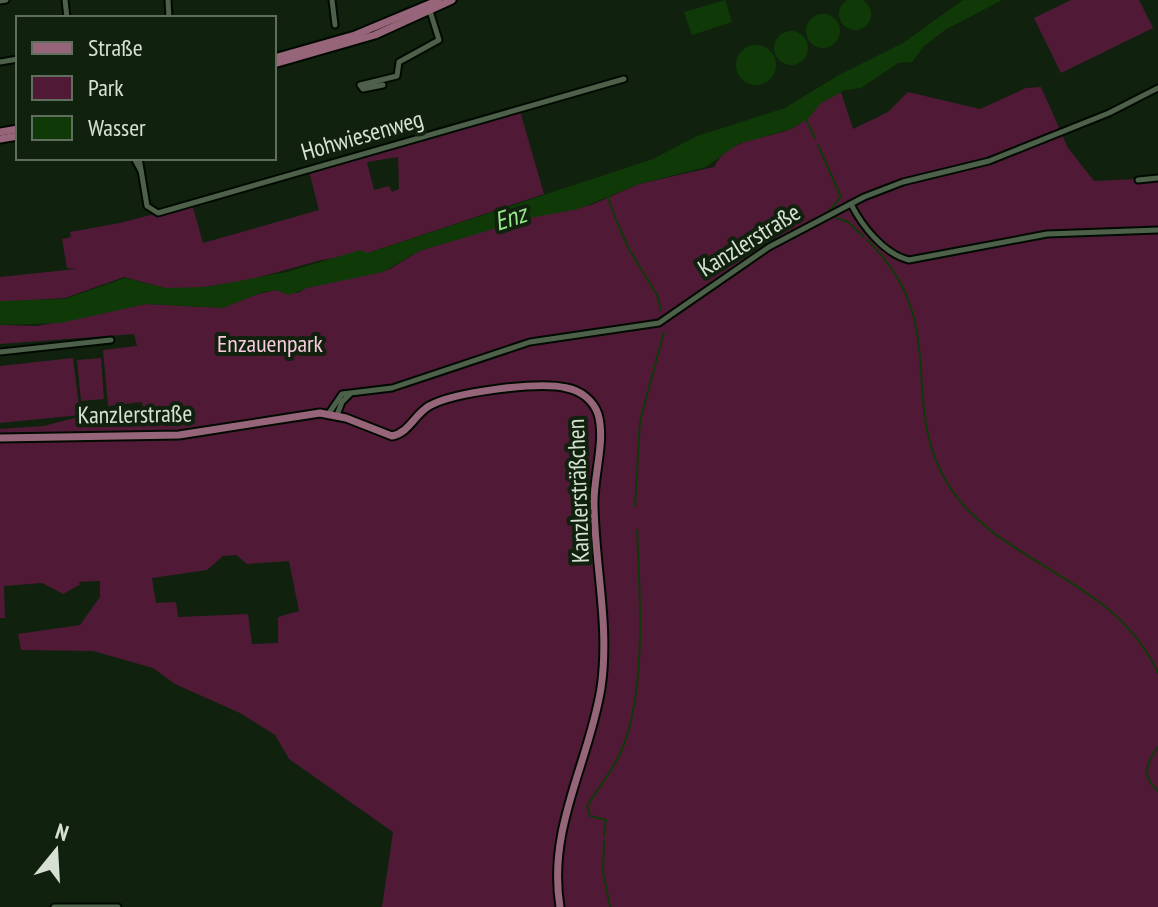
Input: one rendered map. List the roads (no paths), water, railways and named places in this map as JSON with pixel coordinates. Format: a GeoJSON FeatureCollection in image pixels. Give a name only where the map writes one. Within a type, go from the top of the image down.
{"type":"FeatureCollection","features":[{"type":"Feature","properties":{"kind":"main road"},"geometry":{"type":"LineString","coordinates":[[276,57],[363,32],[439,0]]}},
{"type":"Feature","properties":{"kind":"main road"},"geometry":{"type":"LineString","coordinates":[[276,63],[360,40],[452,0]]}},
{"type":"Feature","properties":{"kind":"main road","name":"Kanzlersträßchen"},"geometry":{"type":"LineString","coordinates":[[333,414],[392,436],[405,431],[431,406],[487,393],[561,387],[581,392],[594,406],[599,429],[594,507],[603,594],[603,662],[595,715],[559,836],[557,874],[560,907]]}},
{"type":"Feature","properties":{"kind":"main road","name":"Kanzlerstraße"},"geometry":{"type":"LineString","coordinates":[[0,438],[179,435],[296,415],[333,414]]}},
{"type":"Feature","properties":{"kind":"street"},"geometry":{"type":"LineString","coordinates":[[332,0],[335,25]]}},
{"type":"Feature","properties":{"kind":"street"},"geometry":{"type":"LineString","coordinates":[[383,85],[363,89],[360,85],[397,76],[399,62],[439,40],[430,11]]}},
{"type":"Feature","properties":{"kind":"street","name":"Hohwiesenweg"},"geometry":{"type":"LineString","coordinates":[[138,160],[147,206],[160,213],[624,79]]}},
{"type":"Feature","properties":{"kind":"street","name":"Kanzlerstraße"},"geometry":{"type":"LineString","coordinates":[[333,414],[345,398],[355,393],[392,388],[530,342],[659,323],[769,247],[851,204],[903,182],[955,172],[1063,133],[1158,88]]}},
{"type":"Feature","properties":{"kind":"street"},"geometry":{"type":"LineString","coordinates":[[1138,180],[1158,178]]}},
{"type":"Feature","properties":{"kind":"street"},"geometry":{"type":"LineString","coordinates":[[851,204],[878,241],[899,257],[909,260],[1024,237],[1080,231],[1158,230]]}},
{"type":"Feature","properties":{"kind":"street"},"geometry":{"type":"LineString","coordinates":[[0,352],[111,340]]}},
{"type":"Feature","properties":{"kind":"street"},"geometry":{"type":"LineString","coordinates":[[54,907],[118,907]]}},
{"type":"Feature","properties":{"kind":"water"},"geometry":{"type":"Polygon","coordinates":[[[861,-1],[870,8],[867,26],[855,30],[843,26],[839,14],[843,2],[861,-1]]]}},
{"type":"Feature","properties":{"kind":"water"},"geometry":{"type":"Polygon","coordinates":[[[725,0],[732,22],[692,35],[684,12],[725,0]]]}},
{"type":"Feature","properties":{"kind":"water","name":"Enz"},"geometry":{"type":"Polygon","coordinates":[[[963,0],[1002,0],[945,30],[924,46],[912,62],[898,63],[861,88],[845,90],[821,103],[809,118],[791,129],[738,144],[706,167],[639,184],[578,209],[530,218],[419,251],[383,272],[307,288],[289,295],[276,290],[223,308],[146,304],[60,323],[0,325],[0,301],[65,299],[125,278],[165,288],[206,287],[287,272],[360,250],[368,253],[653,159],[697,136],[785,108],[837,76],[903,43],[963,0]]]}},
{"type":"Feature","properties":{"kind":"water"},"geometry":{"type":"Polygon","coordinates":[[[823,14],[835,19],[840,31],[835,43],[823,48],[811,43],[806,31],[811,19],[823,14]]]}},
{"type":"Feature","properties":{"kind":"water"},"geometry":{"type":"Polygon","coordinates":[[[791,31],[803,36],[808,48],[803,60],[791,65],[779,60],[774,48],[779,36],[791,31]]]}},
{"type":"Feature","properties":{"kind":"water"},"geometry":{"type":"Polygon","coordinates":[[[756,45],[770,51],[776,65],[770,79],[756,85],[742,79],[736,65],[742,51],[756,45]]]}},
{"type":"Feature","properties":{"kind":"waterway"},"geometry":{"type":"LineString","coordinates":[[805,117],[815,138]]}},
{"type":"Feature","properties":{"kind":"waterway"},"geometry":{"type":"LineString","coordinates":[[818,145],[841,197],[829,211]]}},
{"type":"Feature","properties":{"kind":"waterway"},"geometry":{"type":"LineString","coordinates":[[607,195],[616,220]]}},
{"type":"Feature","properties":{"kind":"waterway"},"geometry":{"type":"LineString","coordinates":[[832,216],[848,222],[864,237]]}},
{"type":"Feature","properties":{"kind":"waterway"},"geometry":{"type":"LineString","coordinates":[[617,222],[628,247]]}},
{"type":"Feature","properties":{"kind":"waterway"},"geometry":{"type":"LineString","coordinates":[[867,240],[893,270],[909,301],[917,332],[926,424],[934,455],[949,486],[971,513],[997,535],[1086,592],[1114,614],[1138,640],[1158,673]]}},
{"type":"Feature","properties":{"kind":"waterway"},"geometry":{"type":"LineString","coordinates":[[629,249],[657,295],[661,310]]}},
{"type":"Feature","properties":{"kind":"waterway"},"geometry":{"type":"LineString","coordinates":[[635,506],[640,421],[664,332]]}},
{"type":"Feature","properties":{"kind":"waterway"},"geometry":{"type":"LineString","coordinates":[[604,836],[606,820],[590,816],[587,806],[620,754],[634,703],[640,644],[637,530]]}},
{"type":"Feature","properties":{"kind":"waterway"},"geometry":{"type":"LineString","coordinates":[[1158,747],[1147,770],[1149,780],[1158,791]]}},
{"type":"Feature","properties":{"kind":"waterway"},"geometry":{"type":"LineString","coordinates":[[604,840],[603,872],[610,907]]}},
{"type":"Feature","properties":{"kind":"park label","name":"Enzauenpark"},"geometry":{"type":"Point","coordinates":[270,343]}}]}
